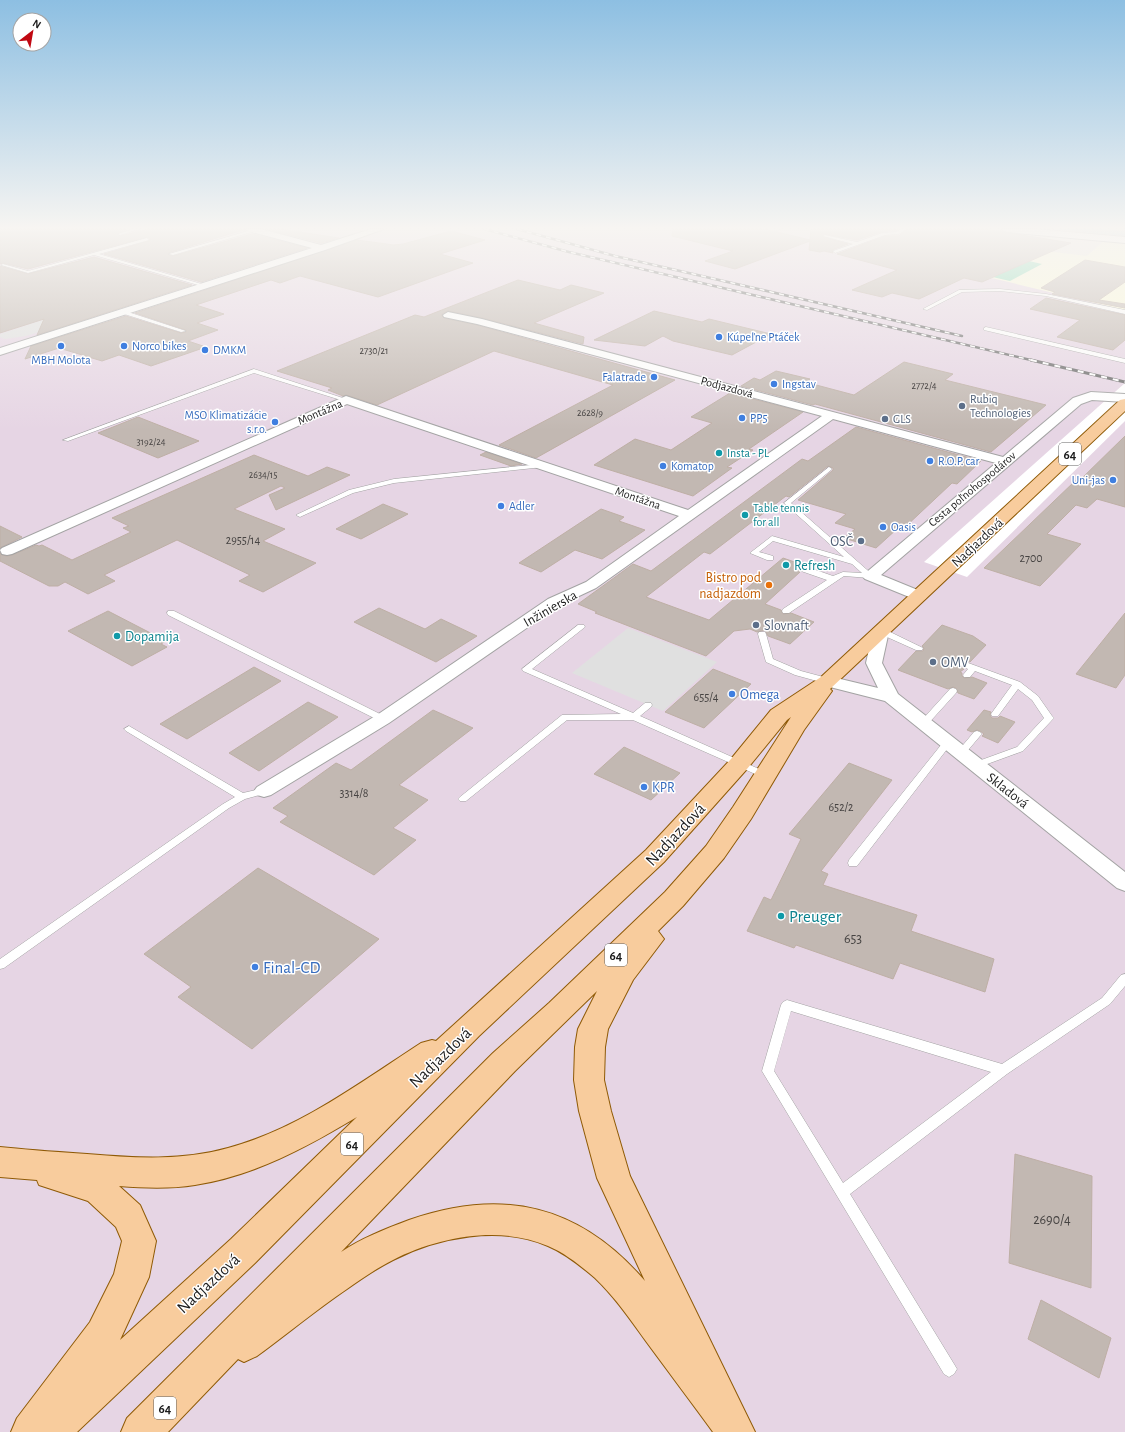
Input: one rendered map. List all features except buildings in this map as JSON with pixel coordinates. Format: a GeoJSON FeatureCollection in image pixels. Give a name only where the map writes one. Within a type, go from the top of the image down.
{"type":"FeatureCollection","features":[{"type":"Feature","properties":{"kind":"main road","name":"Nadjazdová"},"geometry":{"type":"LineString","coordinates":[[141,1432],[504,1062],[559,1011],[674,899],[716,852],[742,813],[752,769],[779,715],[828,681],[1125,403]]}},
{"type":"Feature","properties":{"kind":"main road","name":"Nadjazdová"},"geometry":{"type":"LineString","coordinates":[[48,1432],[243,1251],[470,1028],[655,856],[752,769],[794,728],[828,681]]}},
{"type":"Feature","properties":{"kind":"main road"},"geometry":{"type":"LineString","coordinates":[[674,899],[654,934],[623,972],[602,1009],[593,1029],[590,1047],[589,1080],[595,1111],[614,1178],[731,1425]]}},
{"type":"Feature","properties":{"kind":"main road"},"geometry":{"type":"LineString","coordinates":[[10,1163],[142,1173],[196,1170],[241,1159],[285,1142],[326,1119],[470,1028]]}},
{"type":"Feature","properties":{"kind":"main road"},"geometry":{"type":"LineString","coordinates":[[10,1163],[99,1190],[128,1216],[139,1241],[131,1278],[103,1335],[30,1432]]}},
{"type":"Feature","properties":{"kind":"main road"},"geometry":{"type":"LineString","coordinates":[[189,1384],[309,1294],[374,1251],[424,1230],[457,1222],[514,1220],[542,1226],[564,1234],[606,1264],[627,1286],[731,1425]]}},
{"type":"Feature","properties":{"kind":"street"},"geometry":{"type":"LineString","coordinates":[[0,352],[173,296]]}},
{"type":"Feature","properties":{"kind":"street","name":"Podjazdová"},"geometry":{"type":"LineString","coordinates":[[448,315],[478,321],[1005,461]]}},
{"type":"Feature","properties":{"kind":"street","name":"Cesta poľnohospodárov"},"geometry":{"type":"LineString","coordinates":[[870,576],[1077,400],[1091,396],[1125,398]]}},
{"type":"Feature","properties":{"kind":"street","name":"Montážna"},"geometry":{"type":"LineString","coordinates":[[7,551],[346,400],[689,515]]}},
{"type":"Feature","properties":{"kind":"street","name":"Inžinierska"},"geometry":{"type":"LineString","coordinates":[[264,792],[383,719],[554,602],[591,585],[831,415]]}},
{"type":"Feature","properties":{"kind":"street"},"geometry":{"type":"LineString","coordinates":[[870,576],[919,596]]}},
{"type":"Feature","properties":{"kind":"street","name":"Skladová"},"geometry":{"type":"LineString","coordinates":[[881,631],[874,663],[891,697],[1125,883]]}},
{"type":"Feature","properties":{"kind":"street","name":"Skladová"},"geometry":{"type":"LineString","coordinates":[[828,681],[891,697]]}},
{"type":"Feature","properties":{"kind":"lane"},"geometry":{"type":"LineString","coordinates":[[925,309],[951,296]]}},
{"type":"Feature","properties":{"kind":"lane"},"geometry":{"type":"LineString","coordinates":[[1054,296],[1125,312]]}},
{"type":"Feature","properties":{"kind":"lane"},"geometry":{"type":"LineString","coordinates":[[123,312],[182,331]]}},
{"type":"Feature","properties":{"kind":"lane"},"geometry":{"type":"LineString","coordinates":[[986,329],[1125,361]]}},
{"type":"Feature","properties":{"kind":"lane"},"geometry":{"type":"LineString","coordinates":[[66,440],[254,371],[346,400]]}},
{"type":"Feature","properties":{"kind":"lane"},"geometry":{"type":"LineString","coordinates":[[300,515],[351,492],[394,481],[541,466]]}},
{"type":"Feature","properties":{"kind":"lane"},"geometry":{"type":"LineString","coordinates":[[829,469],[788,503],[870,576]]}},
{"type":"Feature","properties":{"kind":"lane"},"geometry":{"type":"LineString","coordinates":[[770,558],[754,553],[772,538],[856,563]]}},
{"type":"Feature","properties":{"kind":"lane"},"geometry":{"type":"LineString","coordinates":[[804,569],[833,579]]}},
{"type":"Feature","properties":{"kind":"lane"},"geometry":{"type":"LineString","coordinates":[[786,611],[833,579],[843,574],[870,576]]}},
{"type":"Feature","properties":{"kind":"lane"},"geometry":{"type":"LineString","coordinates":[[171,613],[383,719]]}},
{"type":"Feature","properties":{"kind":"lane"},"geometry":{"type":"LineString","coordinates":[[581,627],[526,669],[752,769]]}},
{"type":"Feature","properties":{"kind":"lane"},"geometry":{"type":"LineString","coordinates":[[881,631],[919,648]]}},
{"type":"Feature","properties":{"kind":"lane"},"geometry":{"type":"LineString","coordinates":[[762,634],[769,660],[798,673],[828,681]]}},
{"type":"Feature","properties":{"kind":"lane"},"geometry":{"type":"LineString","coordinates":[[960,663],[971,672],[1017,684],[1035,698],[1049,718],[1020,749],[976,765]]}},
{"type":"Feature","properties":{"kind":"lane"},"geometry":{"type":"LineString","coordinates":[[995,714],[1017,684]]}},
{"type":"Feature","properties":{"kind":"lane"},"geometry":{"type":"LineString","coordinates":[[924,724],[953,691]]}},
{"type":"Feature","properties":{"kind":"lane"},"geometry":{"type":"LineString","coordinates":[[463,798],[565,717],[633,717],[648,704]]}},
{"type":"Feature","properties":{"kind":"lane"},"geometry":{"type":"LineString","coordinates":[[130,728],[242,797]]}},
{"type":"Feature","properties":{"kind":"lane"},"geometry":{"type":"LineString","coordinates":[[853,863],[954,747],[977,734]]}},
{"type":"Feature","properties":{"kind":"lane"},"geometry":{"type":"LineString","coordinates":[[0,965],[219,810],[242,797],[264,792]]}},
{"type":"Feature","properties":{"kind":"lane"},"geometry":{"type":"LineString","coordinates":[[842,1192],[1003,1070],[1106,1001],[1125,978]]}},
{"type":"Feature","properties":{"kind":"lane"},"geometry":{"type":"LineString","coordinates":[[949,1369],[768,1071],[787,1005],[1003,1070]]}},
{"type":"Feature","properties":{"kind":"shaded area"},"geometry":{"type":"Polygon","coordinates":[[[0,296],[1094,296],[1125,309],[1125,1432],[0,1432],[0,296]]]}},
{"type":"Feature","properties":{"kind":"shaded area"},"geometry":{"type":"Polygon","coordinates":[[[1066,296],[1125,296],[1125,310],[1066,296]]]}},
{"type":"Feature","properties":{"kind":"shaded area"},"geometry":{"type":"Polygon","coordinates":[[[61,314],[78,320],[26,336],[5,339],[0,337],[0,334],[61,314]]]}},
{"type":"Feature","properties":{"kind":"shaded area"},"geometry":{"type":"Polygon","coordinates":[[[628,628],[717,662],[663,711],[572,673],[628,628]]]}},
{"type":"Feature","properties":{"kind":"pier"},"geometry":{"type":"Polygon","coordinates":[[[1125,383],[1125,421],[967,577],[924,562],[1125,383]]]}},
{"type":"Feature","properties":{"kind":"railway"},"geometry":{"type":"LineString","coordinates":[[756,296],[1035,361]]}},
{"type":"Feature","properties":{"kind":"railway"},"geometry":{"type":"LineString","coordinates":[[788,296],[962,336]]}},
{"type":"Feature","properties":{"kind":"railway"},"geometry":{"type":"LineString","coordinates":[[1031,360],[1125,382]]}},
{"type":"Feature","properties":{"kind":"place","name":"Kúpeľne Ptáček"},"geometry":{"type":"Point","coordinates":[719,337]}},
{"type":"Feature","properties":{"kind":"place","name":"MBH Molota"},"geometry":{"type":"Point","coordinates":[61,346]}},
{"type":"Feature","properties":{"kind":"place","name":"Norco bikes"},"geometry":{"type":"Point","coordinates":[124,346]}},
{"type":"Feature","properties":{"kind":"place","name":"DMKM"},"geometry":{"type":"Point","coordinates":[205,350]}},
{"type":"Feature","properties":{"kind":"place","name":"Falatrade"},"geometry":{"type":"Point","coordinates":[654,377]}},
{"type":"Feature","properties":{"kind":"place","name":"Ingstav"},"geometry":{"type":"Point","coordinates":[774,384]}},
{"type":"Feature","properties":{"kind":"place","name":"Rubiq Technologies"},"geometry":{"type":"Point","coordinates":[962,406]}},
{"type":"Feature","properties":{"kind":"place","name":"PP5"},"geometry":{"type":"Point","coordinates":[742,418]}},
{"type":"Feature","properties":{"kind":"place","name":"GLS"},"geometry":{"type":"Point","coordinates":[885,419]}},
{"type":"Feature","properties":{"kind":"place","name":"MSO Klimatizácie s.r.o."},"geometry":{"type":"Point","coordinates":[275,422]}},
{"type":"Feature","properties":{"kind":"place","name":"Insta - PL"},"geometry":{"type":"Point","coordinates":[719,453]}},
{"type":"Feature","properties":{"kind":"place","name":"R.O.P. car"},"geometry":{"type":"Point","coordinates":[930,461]}},
{"type":"Feature","properties":{"kind":"place","name":"Komatop"},"geometry":{"type":"Point","coordinates":[663,466]}},
{"type":"Feature","properties":{"kind":"place","name":"Uni-jas"},"geometry":{"type":"Point","coordinates":[1113,480]}},
{"type":"Feature","properties":{"kind":"place","name":"Adler"},"geometry":{"type":"Point","coordinates":[501,506]}},
{"type":"Feature","properties":{"kind":"place","name":"Table tennis for all"},"geometry":{"type":"Point","coordinates":[745,515]}},
{"type":"Feature","properties":{"kind":"place","name":"Oasis"},"geometry":{"type":"Point","coordinates":[883,527]}},
{"type":"Feature","properties":{"kind":"place","name":"OSČ"},"geometry":{"type":"Point","coordinates":[861,541]}},
{"type":"Feature","properties":{"kind":"place","name":"Refresh"},"geometry":{"type":"Point","coordinates":[786,565]}},
{"type":"Feature","properties":{"kind":"place","name":"Bistro pod nadjazdom"},"geometry":{"type":"Point","coordinates":[769,585]}},
{"type":"Feature","properties":{"kind":"place","name":"Slovnaft"},"geometry":{"type":"Point","coordinates":[756,625]}},
{"type":"Feature","properties":{"kind":"place","name":"Dopamija"},"geometry":{"type":"Point","coordinates":[117,636]}},
{"type":"Feature","properties":{"kind":"place","name":"OMV"},"geometry":{"type":"Point","coordinates":[933,662]}},
{"type":"Feature","properties":{"kind":"place","name":"Omega"},"geometry":{"type":"Point","coordinates":[732,694]}},
{"type":"Feature","properties":{"kind":"place","name":"KPR"},"geometry":{"type":"Point","coordinates":[644,787]}},
{"type":"Feature","properties":{"kind":"place","name":"Preuger"},"geometry":{"type":"Point","coordinates":[781,916]}},
{"type":"Feature","properties":{"kind":"place","name":"Final-CD"},"geometry":{"type":"Point","coordinates":[255,967]}}]}
